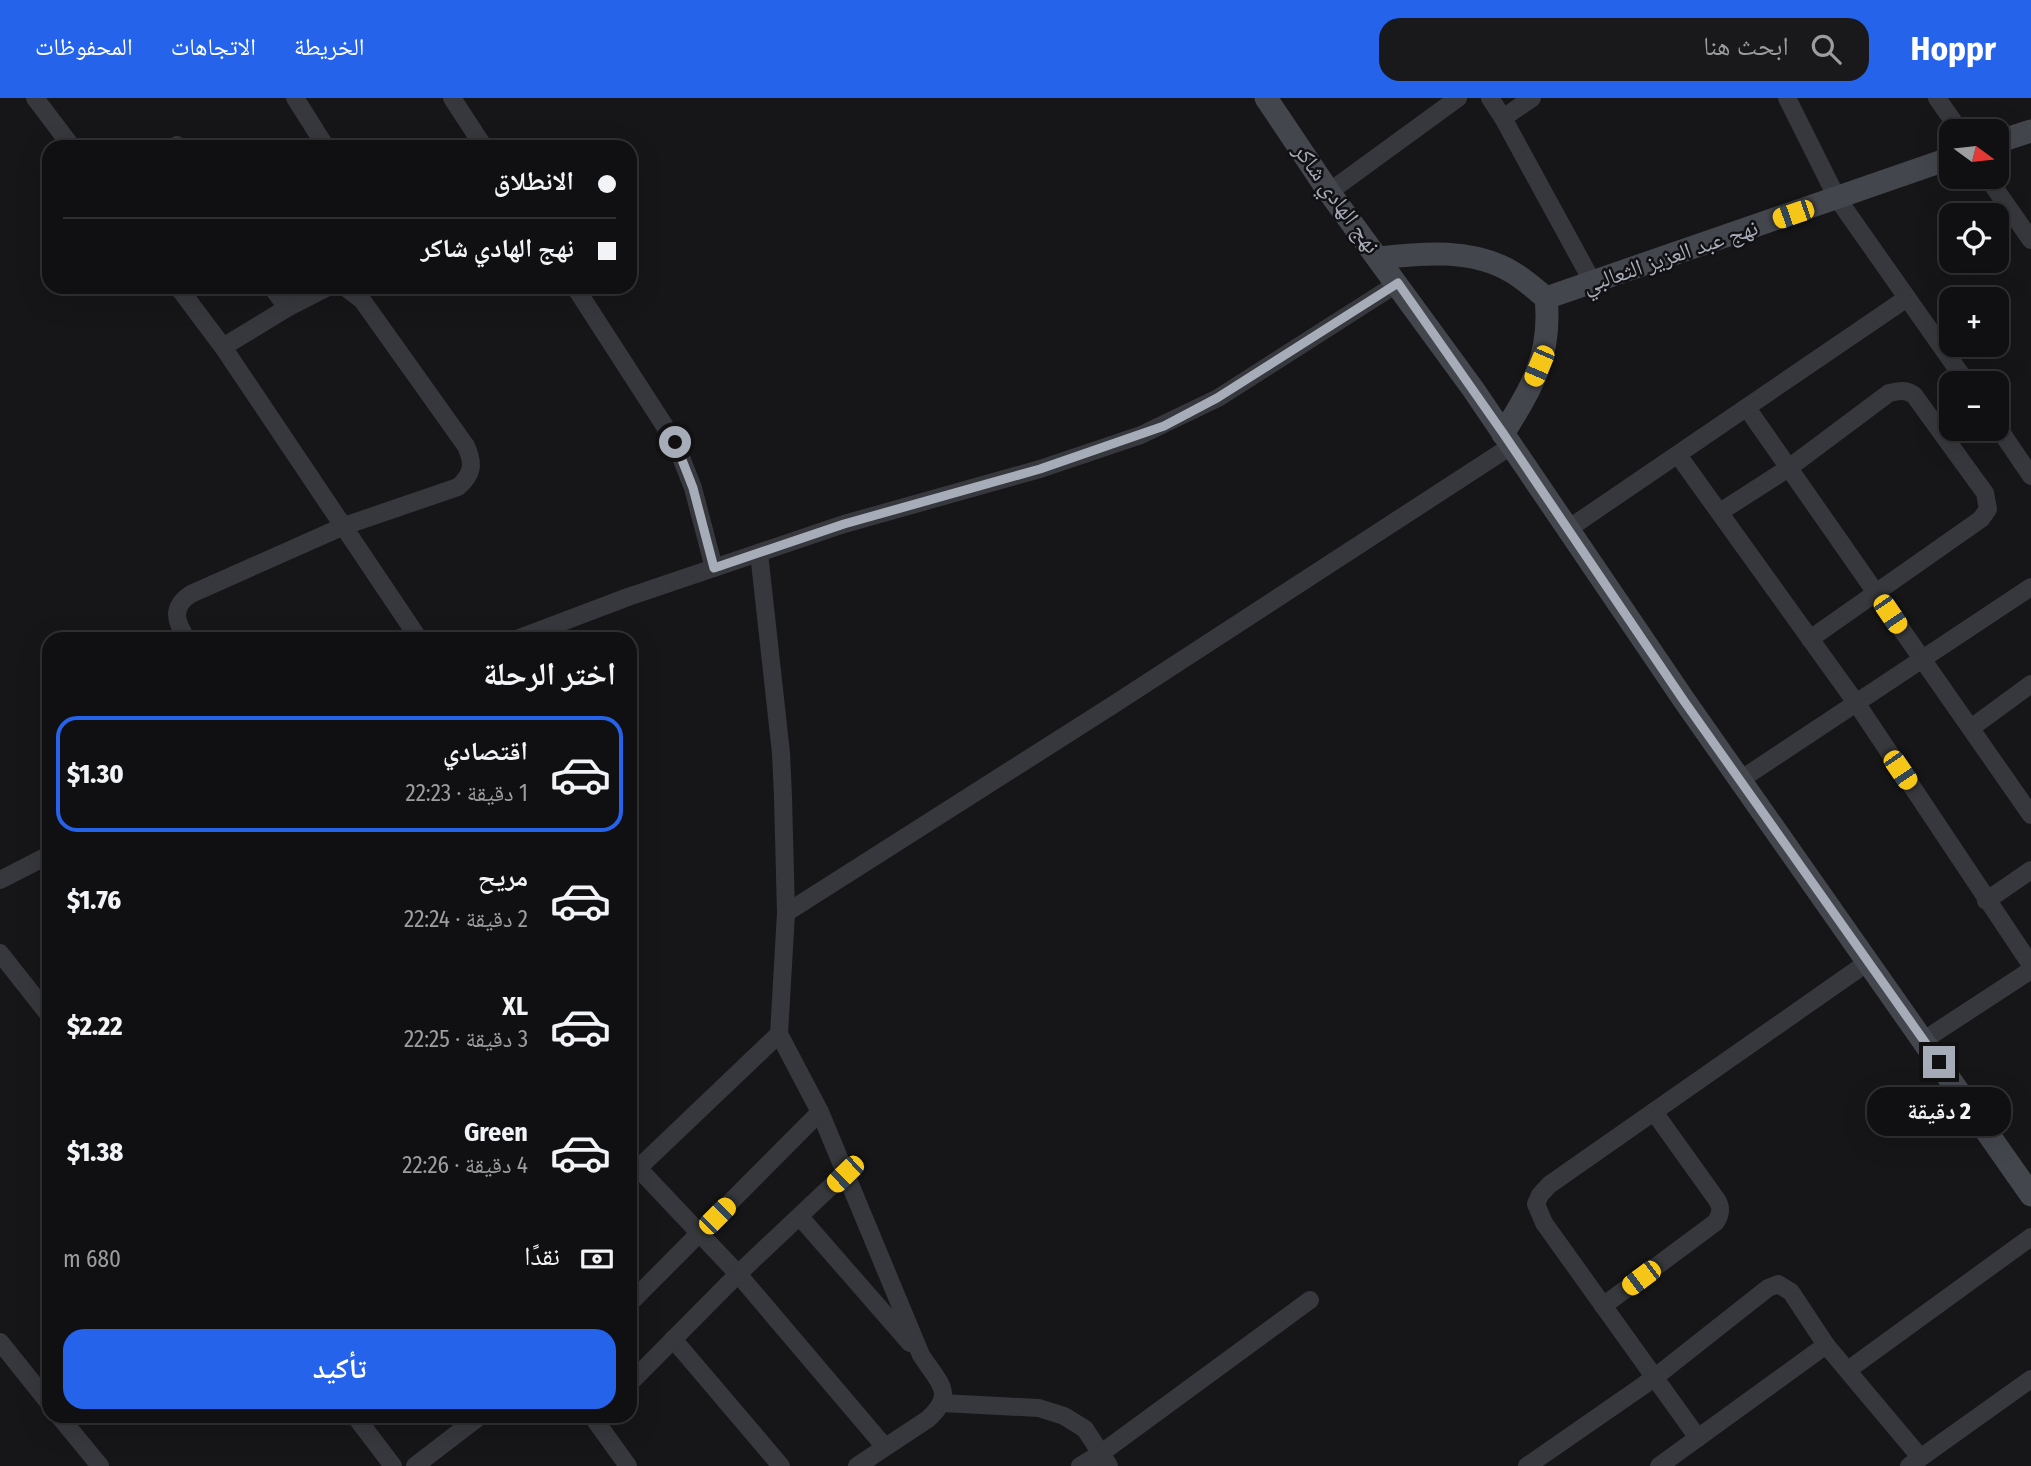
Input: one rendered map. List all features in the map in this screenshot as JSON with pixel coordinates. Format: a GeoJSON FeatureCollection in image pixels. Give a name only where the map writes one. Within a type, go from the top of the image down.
{"type":"FeatureCollection","features":[{"type":"Feature","properties":{"kind":"street"},"geometry":{"type":"LineString","coordinates":[[35,98],[67,140]]}},
{"type":"Feature","properties":{"kind":"street"},"geometry":{"type":"LineString","coordinates":[[295,98],[322,140]]}},
{"type":"Feature","properties":{"kind":"street"},"geometry":{"type":"LineString","coordinates":[[452,98],[479,140]]}},
{"type":"Feature","properties":{"kind":"street"},"geometry":{"type":"LineString","coordinates":[[1329,192],[1458,98]]}},
{"type":"Feature","properties":{"kind":"street"},"geometry":{"type":"LineString","coordinates":[[1490,98],[1592,281]]}},
{"type":"Feature","properties":{"kind":"street"},"geometry":{"type":"LineString","coordinates":[[1503,118],[1532,98]]}},
{"type":"Feature","properties":{"kind":"street"},"geometry":{"type":"LineString","coordinates":[[1787,98],[1838,198],[1959,371]]}},
{"type":"Feature","properties":{"kind":"street"},"geometry":{"type":"LineString","coordinates":[[1937,98],[1952,119]]}},
{"type":"Feature","properties":{"kind":"street","name":"نهج الهادي شاكر"},"geometry":{"type":"LineString","coordinates":[[1274,101],[1329,192],[1398,283],[1740,780],[2031,1195]]}},
{"type":"Feature","properties":{"kind":"street"},"geometry":{"type":"LineString","coordinates":[[2009,138],[2031,131]]}},
{"type":"Feature","properties":{"kind":"street","name":"نهج عبد العزيز الثعالبي"},"geometry":{"type":"LineString","coordinates":[[1546,298],[1939,162]]}},
{"type":"Feature","properties":{"kind":"street"},"geometry":{"type":"LineString","coordinates":[[1995,189],[2031,240]]}},
{"type":"Feature","properties":{"kind":"street"},"geometry":{"type":"LineString","coordinates":[[786,913],[1116,703],[1507,440],[1547,341],[1549,323],[1546,298],[1510,271],[1480,260],[1443,253],[1380,258]]}},
{"type":"Feature","properties":{"kind":"street"},"geometry":{"type":"LineString","coordinates":[[536,632],[628,597],[844,524],[1040,469],[1164,426],[1217,398],[1398,283]]}},
{"type":"Feature","properties":{"kind":"street"},"geometry":{"type":"LineString","coordinates":[[183,294],[223,347],[414,632]]}},
{"type":"Feature","properties":{"kind":"street"},"geometry":{"type":"LineString","coordinates":[[277,294],[286,308]]}},
{"type":"Feature","properties":{"kind":"street"},"geometry":{"type":"LineString","coordinates":[[223,347],[314,294]]}},
{"type":"Feature","properties":{"kind":"street"},"geometry":{"type":"LineString","coordinates":[[184,632],[178,621],[177,610],[181,600],[198,590],[344,526],[458,486],[472,471],[472,460],[466,446],[362,300],[354,294]]}},
{"type":"Feature","properties":{"kind":"street"},"geometry":{"type":"LineString","coordinates":[[580,294],[675,442],[690,477],[714,568]]}},
{"type":"Feature","properties":{"kind":"street"},"geometry":{"type":"LineString","coordinates":[[1568,529],[1907,298]]}},
{"type":"Feature","properties":{"kind":"street"},"geometry":{"type":"LineString","coordinates":[[1720,512],[1790,467],[1889,393],[1907,391],[1914,395],[1985,493],[1988,509],[1981,519],[1810,639]]}},
{"type":"Feature","properties":{"kind":"street"},"geometry":{"type":"LineString","coordinates":[[1747,408],[2031,815]]}},
{"type":"Feature","properties":{"kind":"street"},"geometry":{"type":"LineString","coordinates":[[2007,441],[2031,476]]}},
{"type":"Feature","properties":{"kind":"street"},"geometry":{"type":"LineString","coordinates":[[1678,455],[1857,704],[2031,965]]}},
{"type":"Feature","properties":{"kind":"street"},"geometry":{"type":"LineString","coordinates":[[759,552],[781,753],[786,913],[779,1034],[820,1112],[921,1356]]}},
{"type":"Feature","properties":{"kind":"street"},"geometry":{"type":"LineString","coordinates":[[1740,780],[2031,587]]}},
{"type":"Feature","properties":{"kind":"street"},"geometry":{"type":"LineString","coordinates":[[1971,728],[2031,684]]}},
{"type":"Feature","properties":{"kind":"street"},"geometry":{"type":"LineString","coordinates":[[0,880],[42,859]]}},
{"type":"Feature","properties":{"kind":"street"},"geometry":{"type":"LineString","coordinates":[[1986,901],[2031,870]]}},
{"type":"Feature","properties":{"kind":"street"},"geometry":{"type":"LineString","coordinates":[[0,953],[42,1006]]}},
{"type":"Feature","properties":{"kind":"street"},"geometry":{"type":"LineString","coordinates":[[1698,1438],[1544,1223],[1536,1204],[1549,1185],[1868,962]]}},
{"type":"Feature","properties":{"kind":"street"},"geometry":{"type":"LineString","coordinates":[[1924,1040],[2031,970]]}},
{"type":"Feature","properties":{"kind":"street"},"geometry":{"type":"LineString","coordinates":[[637,1169],[779,1034]]}},
{"type":"Feature","properties":{"kind":"street"},"geometry":{"type":"LineString","coordinates":[[637,1296],[820,1112]]}},
{"type":"Feature","properties":{"kind":"street"},"geometry":{"type":"LineString","coordinates":[[1603,1306],[1716,1222],[1720,1215],[1721,1206],[1654,1112]]}},
{"type":"Feature","properties":{"kind":"street"},"geometry":{"type":"LineString","coordinates":[[637,1376],[738,1274],[845,1174]]}},
{"type":"Feature","properties":{"kind":"street"},"geometry":{"type":"LineString","coordinates":[[637,1175],[738,1274],[885,1447]]}},
{"type":"Feature","properties":{"kind":"street"},"geometry":{"type":"LineString","coordinates":[[800,1217],[921,1356],[943,1389],[942,1403],[928,1419],[857,1466]]}},
{"type":"Feature","properties":{"kind":"street"},"geometry":{"type":"LineString","coordinates":[[1848,1370],[2031,1237]]}},
{"type":"Feature","properties":{"kind":"street"},"geometry":{"type":"LineString","coordinates":[[1527,1466],[1654,1378],[1775,1284],[1791,1292],[1826,1345],[1848,1370],[1914,1462],[2031,1380]]}},
{"type":"Feature","properties":{"kind":"street"},"geometry":{"type":"LineString","coordinates":[[1080,1466],[1105,1460],[1310,1300]]}},
{"type":"Feature","properties":{"kind":"street"},"geometry":{"type":"LineString","coordinates":[[673,1339],[781,1466]]}},
{"type":"Feature","properties":{"kind":"street"},"geometry":{"type":"LineString","coordinates":[[0,1342],[42,1394]]}},
{"type":"Feature","properties":{"kind":"street"},"geometry":{"type":"LineString","coordinates":[[1659,1466],[1826,1345]]}},
{"type":"Feature","properties":{"kind":"street"},"geometry":{"type":"LineString","coordinates":[[942,1403],[1039,1408],[1053,1412],[1085,1429],[1105,1460]]}},
{"type":"Feature","properties":{"kind":"street"},"geometry":{"type":"LineString","coordinates":[[65,1423],[100,1466]]}},
{"type":"Feature","properties":{"kind":"street"},"geometry":{"type":"LineString","coordinates":[[360,1423],[393,1466]]}},
{"type":"Feature","properties":{"kind":"street"},"geometry":{"type":"LineString","coordinates":[[415,1466],[471,1423]]}},
{"type":"Feature","properties":{"kind":"street"},"geometry":{"type":"LineString","coordinates":[[598,1423],[628,1466]]}},
{"type":"Feature","properties":{"kind":"route"},"geometry":{"type":"LineString","coordinates":[[675,442],[693,488],[714,568],[844,524],[1040,469],[1164,426],[1217,398],[1398,283],[1684,701],[1939,1062]]}}]}
